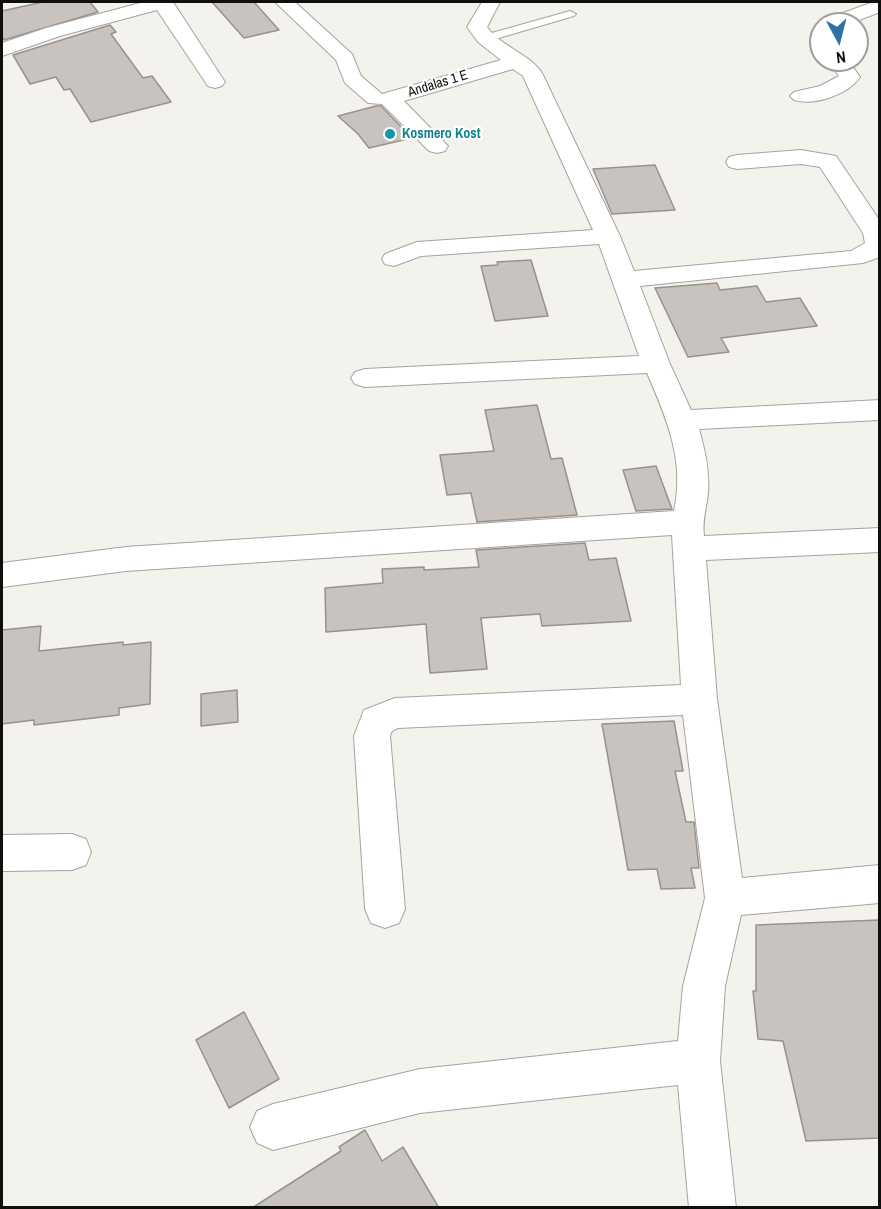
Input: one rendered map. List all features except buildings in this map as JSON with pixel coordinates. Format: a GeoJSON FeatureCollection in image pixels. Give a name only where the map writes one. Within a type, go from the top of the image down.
{"type":"FeatureCollection","features":[{"type":"Feature","properties":{"kind":"street"},"geometry":{"type":"LineString","coordinates":[[2,50],[123,7],[163,2],[215,82]]}},
{"type":"Feature","properties":{"kind":"street"},"geometry":{"type":"LineString","coordinates":[[284,2],[345,58],[352,79],[375,99]]}},
{"type":"Feature","properties":{"kind":"street"},"geometry":{"type":"LineString","coordinates":[[491,2],[490,7],[478,21],[477,27],[485,38],[518,61],[532,74],[608,236],[656,364],[682,420],[692,457],[693,493],[688,535],[699,699],[725,898],[704,986],[698,1061],[713,1208]]}},
{"type":"Feature","properties":{"kind":"street"},"geometry":{"type":"LineString","coordinates":[[863,12],[879,6]]}},
{"type":"Feature","properties":{"kind":"street","name":"Andalas 1 E"},"geometry":{"type":"LineString","coordinates":[[437,146],[389,99],[518,61]]}},
{"type":"Feature","properties":{"kind":"street"},"geometry":{"type":"LineString","coordinates":[[801,96],[819,94],[839,87],[850,77],[846,72]]}},
{"type":"Feature","properties":{"kind":"street"},"geometry":{"type":"LineString","coordinates":[[625,280],[854,258],[869,252],[878,245],[875,233],[828,161],[801,157],[737,162]]}},
{"type":"Feature","properties":{"kind":"street"},"geometry":{"type":"LineString","coordinates":[[394,259],[417,249],[608,236]]}},
{"type":"Feature","properties":{"kind":"street"},"geometry":{"type":"LineString","coordinates":[[364,378],[656,364]]}},
{"type":"Feature","properties":{"kind":"street"},"geometry":{"type":"LineString","coordinates":[[682,420],[879,410]]}},
{"type":"Feature","properties":{"kind":"street"},"geometry":{"type":"LineString","coordinates":[[2,575],[126,559],[688,535],[879,540]]}},
{"type":"Feature","properties":{"kind":"street"},"geometry":{"type":"LineString","coordinates":[[385,909],[372,736],[377,721],[395,713],[699,699]]}},
{"type":"Feature","properties":{"kind":"street"},"geometry":{"type":"LineString","coordinates":[[2,853],[72,852]]}},
{"type":"Feature","properties":{"kind":"street"},"geometry":{"type":"LineString","coordinates":[[725,898],[879,884]]}},
{"type":"Feature","properties":{"kind":"street"},"geometry":{"type":"LineString","coordinates":[[273,1127],[420,1091],[698,1061]]}},
{"type":"Feature","properties":{"kind":"lane"},"geometry":{"type":"LineString","coordinates":[[485,38],[570,14]]}},
{"type":"Feature","properties":{"kind":"place","name":"Kosmero Kost"},"geometry":{"type":"Point","coordinates":[390,134]}}]}
